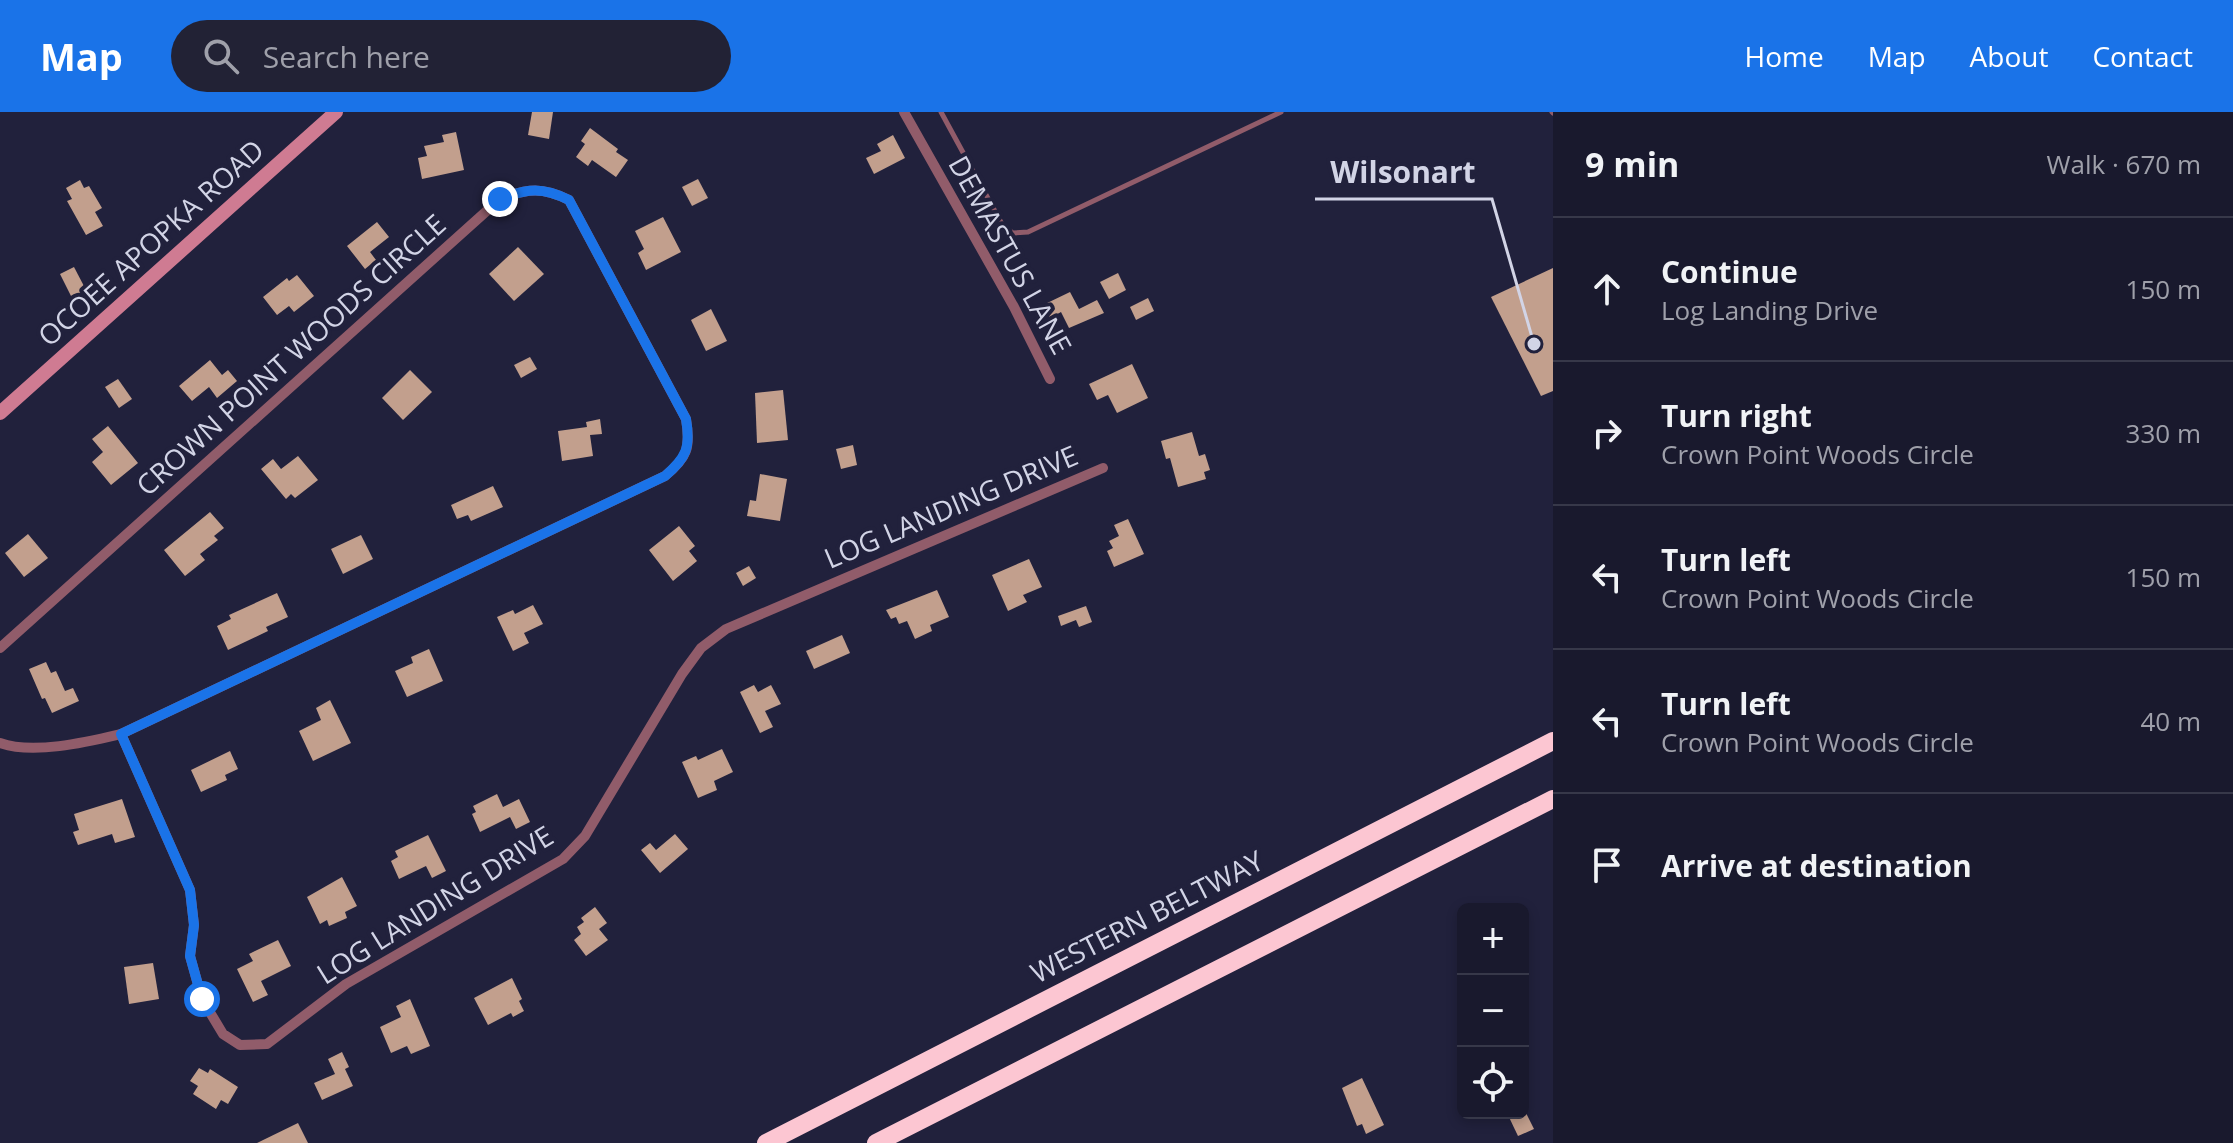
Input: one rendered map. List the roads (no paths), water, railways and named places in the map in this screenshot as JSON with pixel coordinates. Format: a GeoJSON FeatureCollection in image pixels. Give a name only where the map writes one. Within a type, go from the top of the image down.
{"type":"FeatureCollection","features":[{"type":"Feature","properties":{"kind":"highway","name":"WESTERN BELTWAY"},"geometry":{"type":"LineString","coordinates":[[766,1143],[1553,741]]}},
{"type":"Feature","properties":{"kind":"highway"},"geometry":{"type":"LineString","coordinates":[[876,1143],[1553,799]]}},
{"type":"Feature","properties":{"kind":"main road","name":"OCOEE APOPKA ROAD"},"geometry":{"type":"LineString","coordinates":[[0,413],[336,112]]}},
{"type":"Feature","properties":{"kind":"street","name":"DEMASTUS LANE"},"geometry":{"type":"LineString","coordinates":[[904,112],[1014,307],[1050,379]]}},
{"type":"Feature","properties":{"kind":"street","name":"CROWN POINT WOODS CIRCLE"},"geometry":{"type":"LineString","coordinates":[[0,648],[500,199],[523,190],[534,190],[551,191],[569,200],[686,419],[689,438],[682,461],[665,476],[121,734],[62,745],[12,747],[0,743]]}},
{"type":"Feature","properties":{"kind":"street","name":"LOG LANDING DRIVE"},"geometry":{"type":"LineString","coordinates":[[121,734],[190,890],[194,925],[190,956],[202,999],[223,1034],[240,1045],[267,1044],[346,984],[563,859],[585,836],[682,674],[701,648],[726,629],[1103,468]]}},
{"type":"Feature","properties":{"kind":"lane"},"geometry":{"type":"LineString","coordinates":[[941,112],[1003,226],[1013,233],[1028,232],[1281,112]]}},
{"type":"Feature","properties":{"kind":"place","name":"Wilsonart"},"geometry":{"type":"Point","coordinates":[1534,344]}}]}
